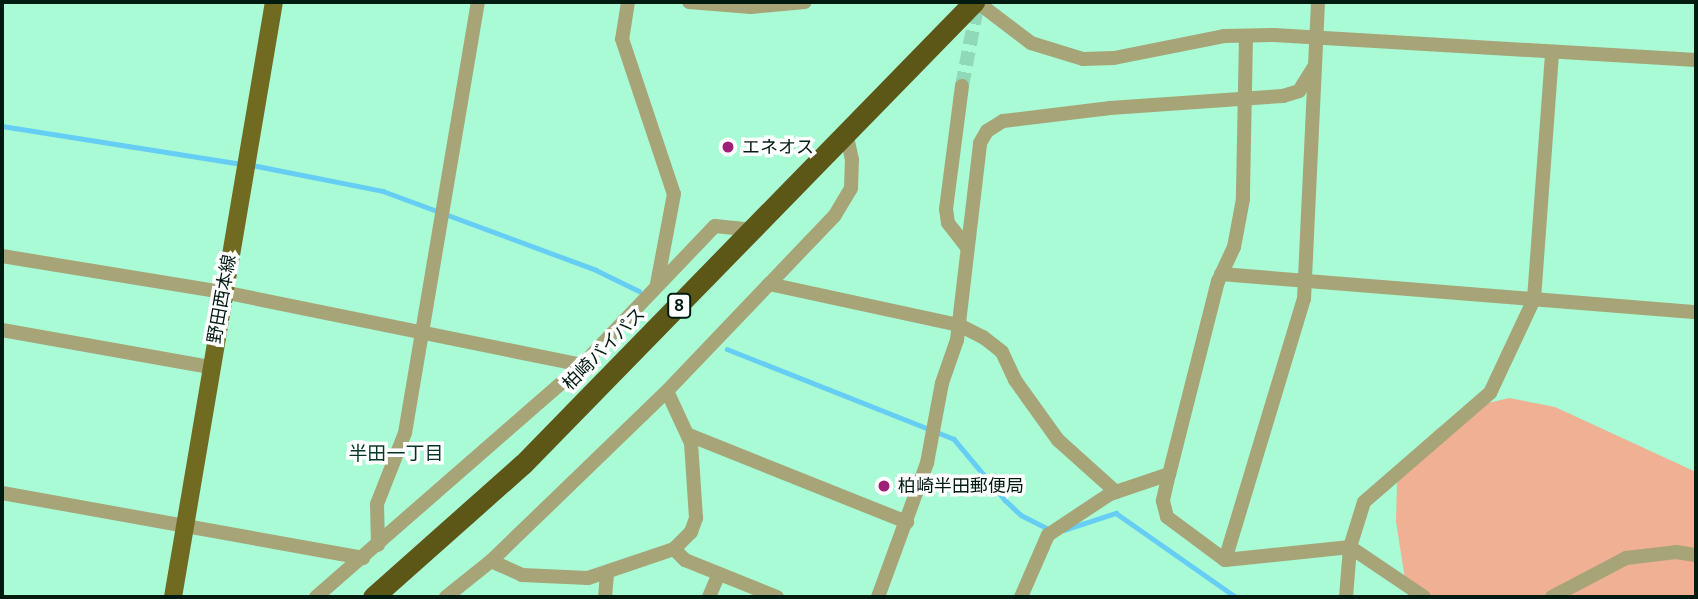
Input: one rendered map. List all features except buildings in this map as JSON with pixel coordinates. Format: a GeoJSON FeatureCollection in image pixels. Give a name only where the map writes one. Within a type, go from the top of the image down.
{"type":"FeatureCollection","features":[{"type":"Feature","properties":{"kind":"highway","name":"柏崎バイパス"},"geometry":{"type":"LineString","coordinates":[[373,597],[523,464],[754,230],[846,131],[976,2]]}},
{"type":"Feature","properties":{"kind":"main road","name":"野田西本線"},"geometry":{"type":"LineString","coordinates":[[173,597],[183,525],[274,2]]}},
{"type":"Feature","properties":{"kind":"street"},"geometry":{"type":"LineString","coordinates":[[378,545],[377,504],[405,433],[478,2]]}},
{"type":"Feature","properties":{"kind":"street"},"geometry":{"type":"LineString","coordinates":[[628,2],[622,39],[674,194],[657,285]]}},
{"type":"Feature","properties":{"kind":"street"},"geometry":{"type":"LineString","coordinates":[[689,2],[805,2]]}},
{"type":"Feature","properties":{"kind":"street"},"geometry":{"type":"LineString","coordinates":[[976,2],[1031,43],[1074,58],[1114,58],[1176,44],[1246,36],[1696,60]]}},
{"type":"Feature","properties":{"kind":"street"},"geometry":{"type":"LineString","coordinates":[[1225,560],[1306,281],[1318,2]]}},
{"type":"Feature","properties":{"kind":"street"},"geometry":{"type":"LineString","coordinates":[[1246,36],[1242,199],[1234,247],[1221,274],[1169,474],[1163,501],[1167,517],[1225,560],[1350,548],[1424,597]]}},
{"type":"Feature","properties":{"kind":"street"},"geometry":{"type":"LineString","coordinates":[[1346,597],[1350,548],[1364,502],[1490,393],[1534,299],[1552,52]]}},
{"type":"Feature","properties":{"kind":"street"},"geometry":{"type":"LineString","coordinates":[[878,597],[928,463],[942,383],[959,325],[980,143],[987,131],[1003,121],[1110,108],[1244,102],[1299,91],[1314,67]]}},
{"type":"Feature","properties":{"kind":"street"},"geometry":{"type":"LineString","coordinates":[[962,86],[946,209],[948,223],[967,247]]}},
{"type":"Feature","properties":{"kind":"street"},"geometry":{"type":"LineString","coordinates":[[446,597],[491,561],[667,391],[835,215],[850,187],[852,160],[846,131]]}},
{"type":"Feature","properties":{"kind":"street"},"geometry":{"type":"LineString","coordinates":[[316,597],[582,365],[715,226],[754,230]]}},
{"type":"Feature","properties":{"kind":"street"},"geometry":{"type":"LineString","coordinates":[[2,256],[223,292],[582,365]]}},
{"type":"Feature","properties":{"kind":"street"},"geometry":{"type":"LineString","coordinates":[[1221,274],[1696,312]]}},
{"type":"Feature","properties":{"kind":"street"},"geometry":{"type":"LineString","coordinates":[[769,284],[959,325],[1002,352],[1015,380],[1058,440],[1116,492]]}},
{"type":"Feature","properties":{"kind":"street"},"geometry":{"type":"LineString","coordinates":[[2,330],[210,367]]}},
{"type":"Feature","properties":{"kind":"street"},"geometry":{"type":"LineString","coordinates":[[491,561],[522,575],[558,578],[607,575],[624,564],[674,549],[691,532],[696,518],[689,435],[667,391]]}},
{"type":"Feature","properties":{"kind":"street"},"geometry":{"type":"LineString","coordinates":[[689,435],[907,522]]}},
{"type":"Feature","properties":{"kind":"street"},"geometry":{"type":"LineString","coordinates":[[1021,597],[1048,535],[1116,492],[1169,474]]}},
{"type":"Feature","properties":{"kind":"street"},"geometry":{"type":"LineString","coordinates":[[2,493],[363,558]]}},
{"type":"Feature","properties":{"kind":"street"},"geometry":{"type":"LineString","coordinates":[[674,549],[685,560],[777,597]]}},
{"type":"Feature","properties":{"kind":"street"},"geometry":{"type":"LineString","coordinates":[[1552,597],[1626,558],[1676,552],[1696,555]]}},
{"type":"Feature","properties":{"kind":"street"},"geometry":{"type":"LineString","coordinates":[[709,597],[719,574]]}},
{"type":"Feature","properties":{"kind":"street"},"geometry":{"type":"LineString","coordinates":[[606,597],[607,575]]}},
{"type":"Feature","properties":{"kind":"shaded area"},"geometry":{"type":"Polygon","coordinates":[[[1509,398],[1555,407],[1696,472],[1696,597],[1416,597],[1405,579],[1396,522],[1397,483],[1406,458],[1437,429],[1480,405],[1509,398]]]}},
{"type":"Feature","properties":{"kind":"waterway"},"geometry":{"type":"LineString","coordinates":[[2,126],[243,164]]}},
{"type":"Feature","properties":{"kind":"waterway"},"geometry":{"type":"LineString","coordinates":[[252,165],[383,191],[596,270],[639,291]]}},
{"type":"Feature","properties":{"kind":"waterway"},"geometry":{"type":"LineString","coordinates":[[727,349],[954,439],[1005,500],[1021,515],[1048,529]]}},
{"type":"Feature","properties":{"kind":"waterway"},"geometry":{"type":"LineString","coordinates":[[1064,530],[1116,513],[1236,597]]}},
{"type":"Feature","properties":{"kind":"tunnel"},"geometry":{"type":"LineString","coordinates":[[962,86],[978,2]]}},
{"type":"Feature","properties":{"kind":"place","name":"エネオス"},"geometry":{"type":"Point","coordinates":[728,147]}},
{"type":"Feature","properties":{"kind":"place","name":"柏崎半田郵便局"},"geometry":{"type":"Point","coordinates":[884,486]}},
{"type":"Feature","properties":{"kind":"district","name":"半田一丁目"},"geometry":{"type":"Point","coordinates":[396,454]}}]}
